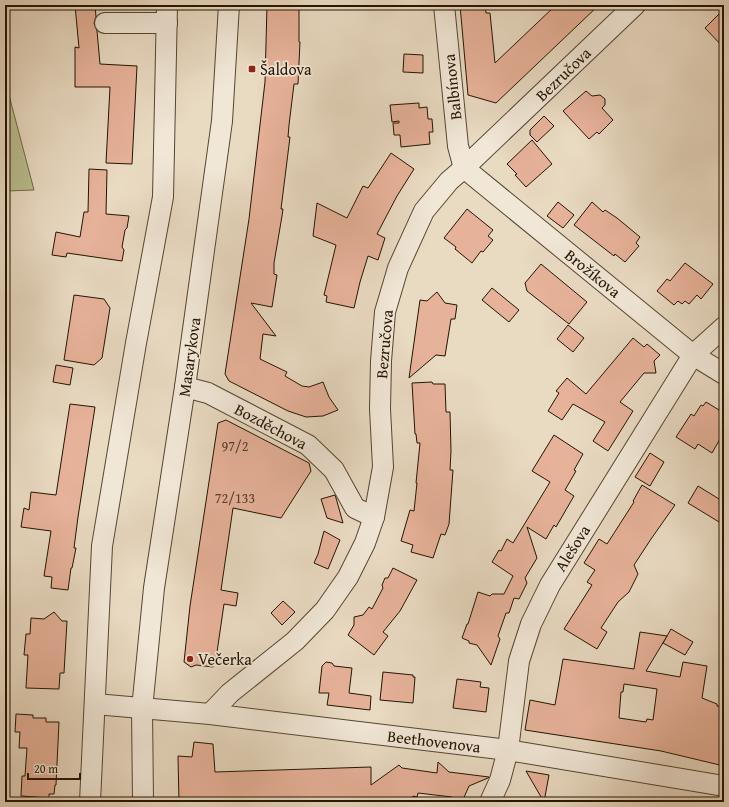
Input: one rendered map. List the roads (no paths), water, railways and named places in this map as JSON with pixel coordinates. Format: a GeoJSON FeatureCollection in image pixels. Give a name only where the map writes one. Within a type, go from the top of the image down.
{"type":"FeatureCollection","features":[{"type":"Feature","properties":{"kind":"street","name":"Masarykova"},"geometry":{"type":"LineString","coordinates":[[143,802],[142,709],[154,588],[185,387],[222,121],[229,5]]}},
{"type":"Feature","properties":{"kind":"street","name":"Balbínova"},"geometry":{"type":"LineString","coordinates":[[444,5],[458,146],[464,168]]}},
{"type":"Feature","properties":{"kind":"street","name":"Bezručova"},"geometry":{"type":"LineString","coordinates":[[210,714],[230,693],[295,641],[325,610],[348,577],[365,543],[374,517],[384,467],[380,408],[381,361],[385,312],[398,268],[424,211],[448,181],[464,168],[635,5]]}},
{"type":"Feature","properties":{"kind":"street"},"geometry":{"type":"LineString","coordinates":[[90,802],[102,546],[135,346],[162,197],[167,14],[105,23]]}},
{"type":"Feature","properties":{"kind":"street","name":"Brožíkova"},"geometry":{"type":"LineString","coordinates":[[464,168],[694,355],[724,374]]}},
{"type":"Feature","properties":{"kind":"street","name":"Alešova"},"geometry":{"type":"LineString","coordinates":[[490,802],[500,780],[508,750],[519,662],[531,624],[550,585],[694,355],[724,326]]}},
{"type":"Feature","properties":{"kind":"street","name":"Bozděchova"},"geometry":{"type":"LineString","coordinates":[[185,387],[208,392],[308,445],[334,470],[355,508],[374,517]]}},
{"type":"Feature","properties":{"kind":"street"},"geometry":{"type":"LineString","coordinates":[[95,704],[142,709]]}},
{"type":"Feature","properties":{"kind":"street","name":"Beethovenova"},"geometry":{"type":"LineString","coordinates":[[142,709],[210,714],[508,750],[724,786]]}},
{"type":"Feature","properties":{"kind":"place","name":"Šaldova"},"geometry":{"type":"Point","coordinates":[252,69]}},
{"type":"Feature","properties":{"kind":"place","name":"Večerka"},"geometry":{"type":"Point","coordinates":[190,659]}}]}
